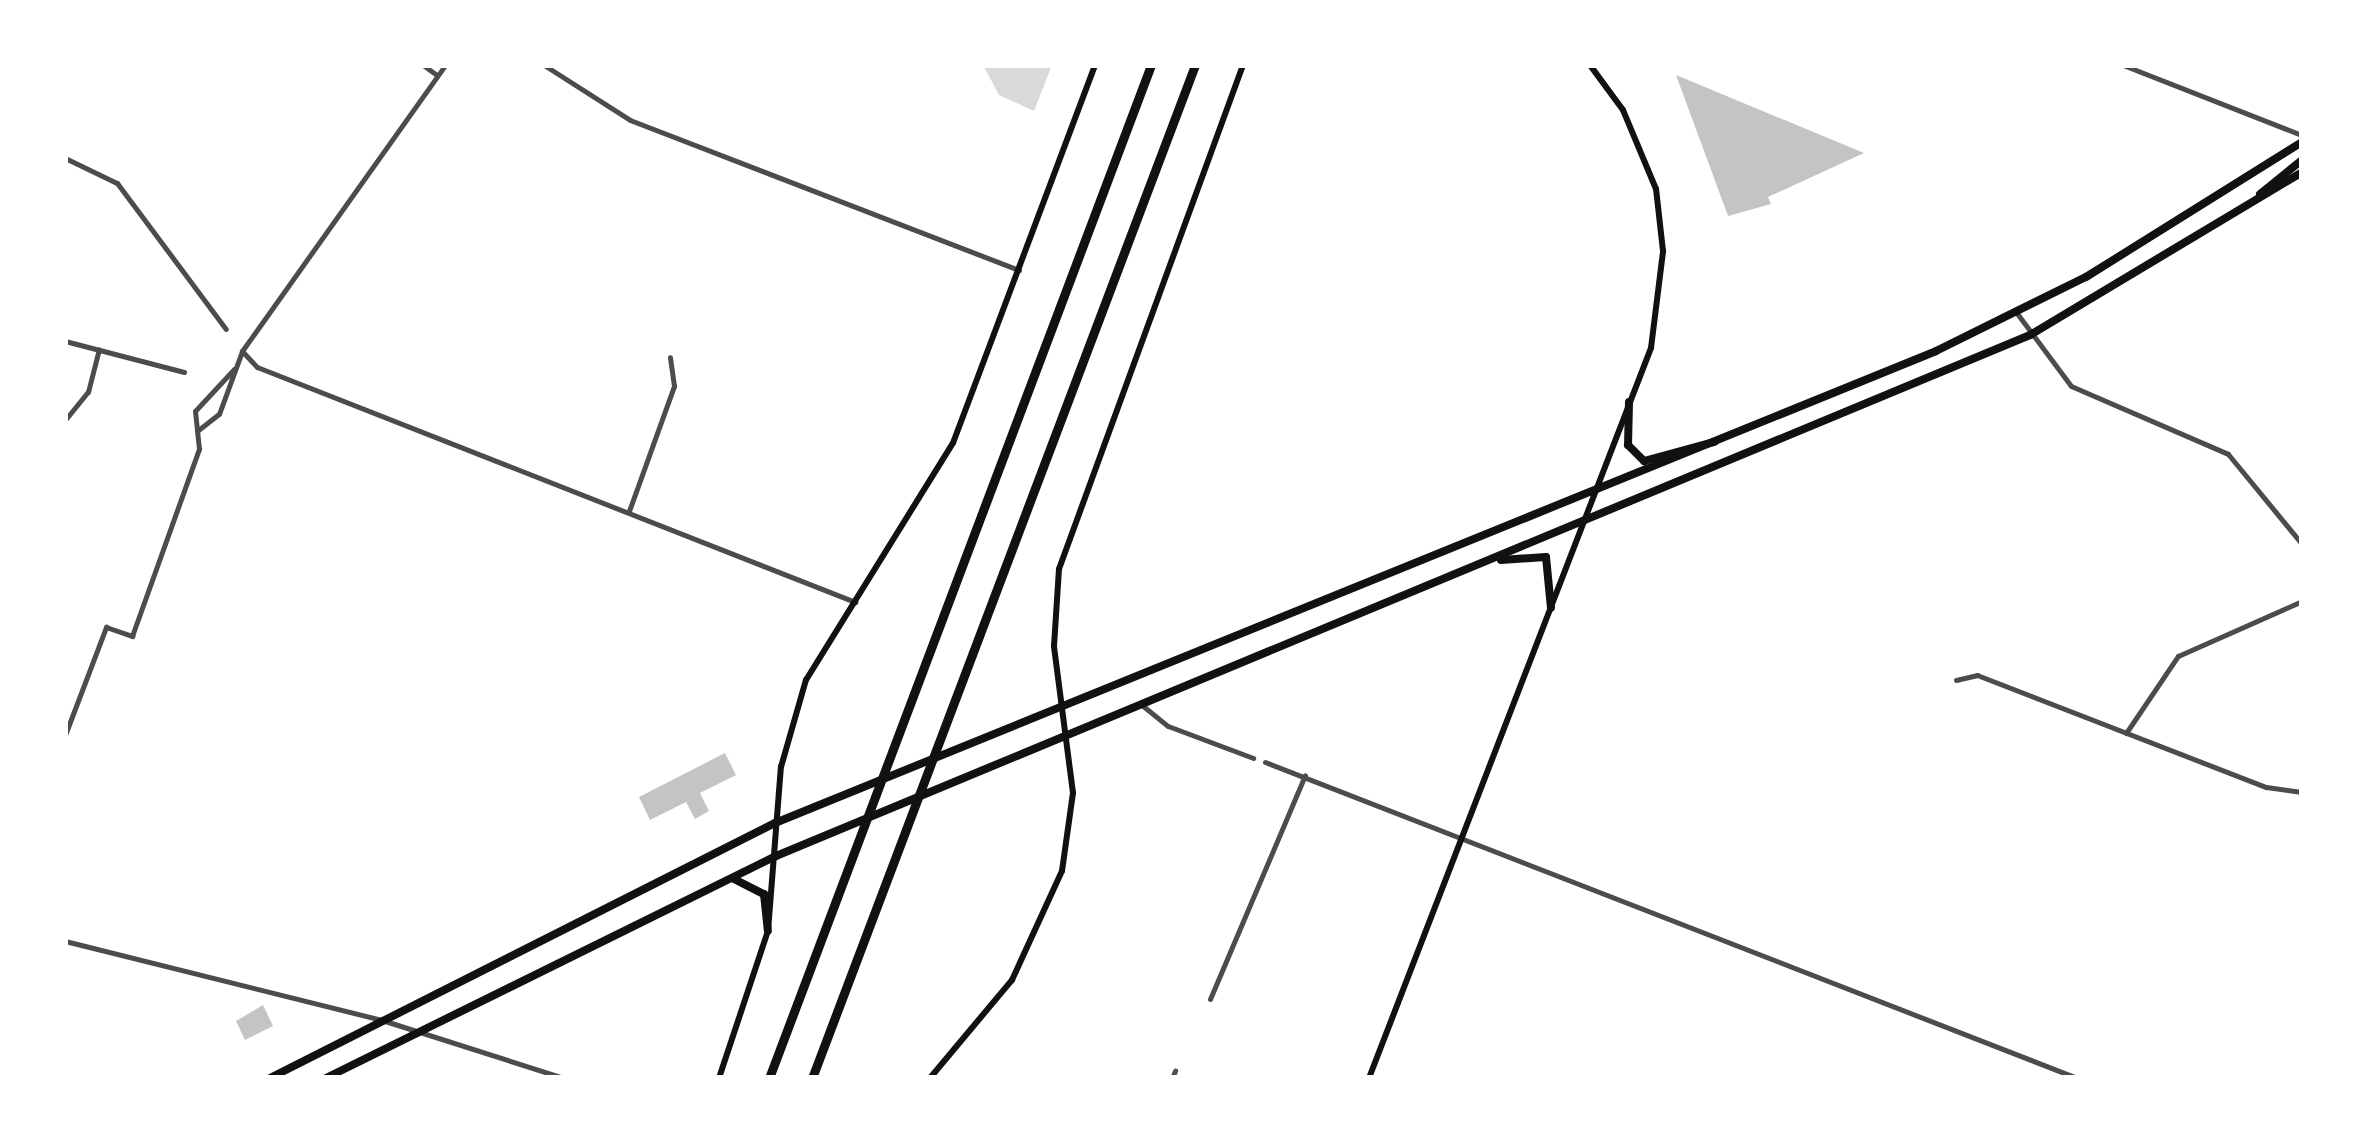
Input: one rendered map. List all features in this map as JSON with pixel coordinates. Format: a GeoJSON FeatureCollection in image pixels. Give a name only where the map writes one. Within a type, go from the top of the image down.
{"type":"FeatureCollection","features":[{"type":"Feature","properties":{"kind":"highway"},"geometry":{"type":"LineString","coordinates":[[769,1078],[1150,65]]}},
{"type":"Feature","properties":{"kind":"highway"},"geometry":{"type":"LineString","coordinates":[[812,1078],[1195,65]]}},
{"type":"Feature","properties":{"kind":"highway"},"geometry":{"type":"LineString","coordinates":[[270,1078],[775,823],[1063,700],[1593,490],[1738,437],[2016,312],[2302,139]]}},
{"type":"Feature","properties":{"kind":"highway"},"geometry":{"type":"LineString","coordinates":[[2225,222],[2302,160]]}},
{"type":"Feature","properties":{"kind":"highway"},"geometry":{"type":"LineString","coordinates":[[326,1078],[776,856],[2030,335],[2225,222],[2302,172]]}},
{"type":"Feature","properties":{"kind":"highway"},"geometry":{"type":"LineString","coordinates":[[1630,402],[1628,445],[1644,461],[1738,437]]}},
{"type":"Feature","properties":{"kind":"highway"},"geometry":{"type":"LineString","coordinates":[[1449,575],[1536,552],[1552,564],[1552,608]]}},
{"type":"Feature","properties":{"kind":"highway"},"geometry":{"type":"LineString","coordinates":[[730,879],[759,888],[768,931]]}},
{"type":"Feature","properties":{"kind":"main road"},"geometry":{"type":"LineString","coordinates":[[719,1078],[768,931],[776,856],[775,823],[786,738],[806,680],[954,443],[1095,65]]}},
{"type":"Feature","properties":{"kind":"main road"},"geometry":{"type":"LineString","coordinates":[[930,1078],[997,1000],[1045,919],[1069,839],[1068,735],[1052,614],[1058,569],[1244,65]]}},
{"type":"Feature","properties":{"kind":"main road"},"geometry":{"type":"LineString","coordinates":[[1369,1078],[1552,608],[1579,525],[1651,348],[1664,244],[1641,146],[1590,65]]}},
{"type":"Feature","properties":{"kind":"street"},"geometry":{"type":"LineString","coordinates":[[423,65],[437,75]]}},
{"type":"Feature","properties":{"kind":"street"},"geometry":{"type":"LineString","coordinates":[[197,431],[219,414],[242,351],[445,65]]}},
{"type":"Feature","properties":{"kind":"street"},"geometry":{"type":"LineString","coordinates":[[544,65],[630,120],[1019,270]]}},
{"type":"Feature","properties":{"kind":"street"},"geometry":{"type":"LineString","coordinates":[[2123,65],[2302,139]]}},
{"type":"Feature","properties":{"kind":"street"},"geometry":{"type":"LineString","coordinates":[[65,158],[117,183],[226,329]]}},
{"type":"Feature","properties":{"kind":"street"},"geometry":{"type":"LineString","coordinates":[[2016,312],[2071,386],[2228,454],[2302,544]]}},
{"type":"Feature","properties":{"kind":"street"},"geometry":{"type":"LineString","coordinates":[[65,340],[184,372]]}},
{"type":"Feature","properties":{"kind":"street"},"geometry":{"type":"LineString","coordinates":[[65,420],[88,392],[99,350]]}},
{"type":"Feature","properties":{"kind":"street"},"geometry":{"type":"LineString","coordinates":[[242,351],[257,368],[855,602]]}},
{"type":"Feature","properties":{"kind":"street"},"geometry":{"type":"LineString","coordinates":[[629,511],[674,386],[670,357]]}},
{"type":"Feature","properties":{"kind":"street"},"geometry":{"type":"LineString","coordinates":[[65,735],[106,627],[132,636],[199,449],[195,411],[234,369]]}},
{"type":"Feature","properties":{"kind":"street"},"geometry":{"type":"LineString","coordinates":[[2126,733],[2178,656],[2302,601]]}},
{"type":"Feature","properties":{"kind":"street"},"geometry":{"type":"LineString","coordinates":[[1956,680],[1976,675],[2126,733],[2302,792]]}},
{"type":"Feature","properties":{"kind":"street"},"geometry":{"type":"LineString","coordinates":[[1144,706],[1168,726],[1253,758]]}},
{"type":"Feature","properties":{"kind":"street"},"geometry":{"type":"LineString","coordinates":[[1265,762],[2076,1078]]}},
{"type":"Feature","properties":{"kind":"street"},"geometry":{"type":"LineString","coordinates":[[1210,1000],[1305,775]]}},
{"type":"Feature","properties":{"kind":"street"},"geometry":{"type":"LineString","coordinates":[[65,940],[386,1021],[564,1078]]}},
{"type":"Feature","properties":{"kind":"shaded area"},"geometry":{"type":"Polygon","coordinates":[[[983,65],[1052,65],[1034,111],[999,95],[983,65]]]}},
{"type":"Feature","properties":{"kind":"building"},"geometry":{"type":"Polygon","coordinates":[[[1676,75],[1864,153],[1768,197],[1771,204],[1728,216],[1676,75]]]}},
{"type":"Feature","properties":{"kind":"building"},"geometry":{"type":"Polygon","coordinates":[[[725,753],[736,775],[700,793],[709,811],[695,819],[686,802],[650,820],[639,797],[725,753]]]}},
{"type":"Feature","properties":{"kind":"building"},"geometry":{"type":"Polygon","coordinates":[[[263,1005],[273,1026],[245,1040],[236,1021],[263,1005]]]}}]}
